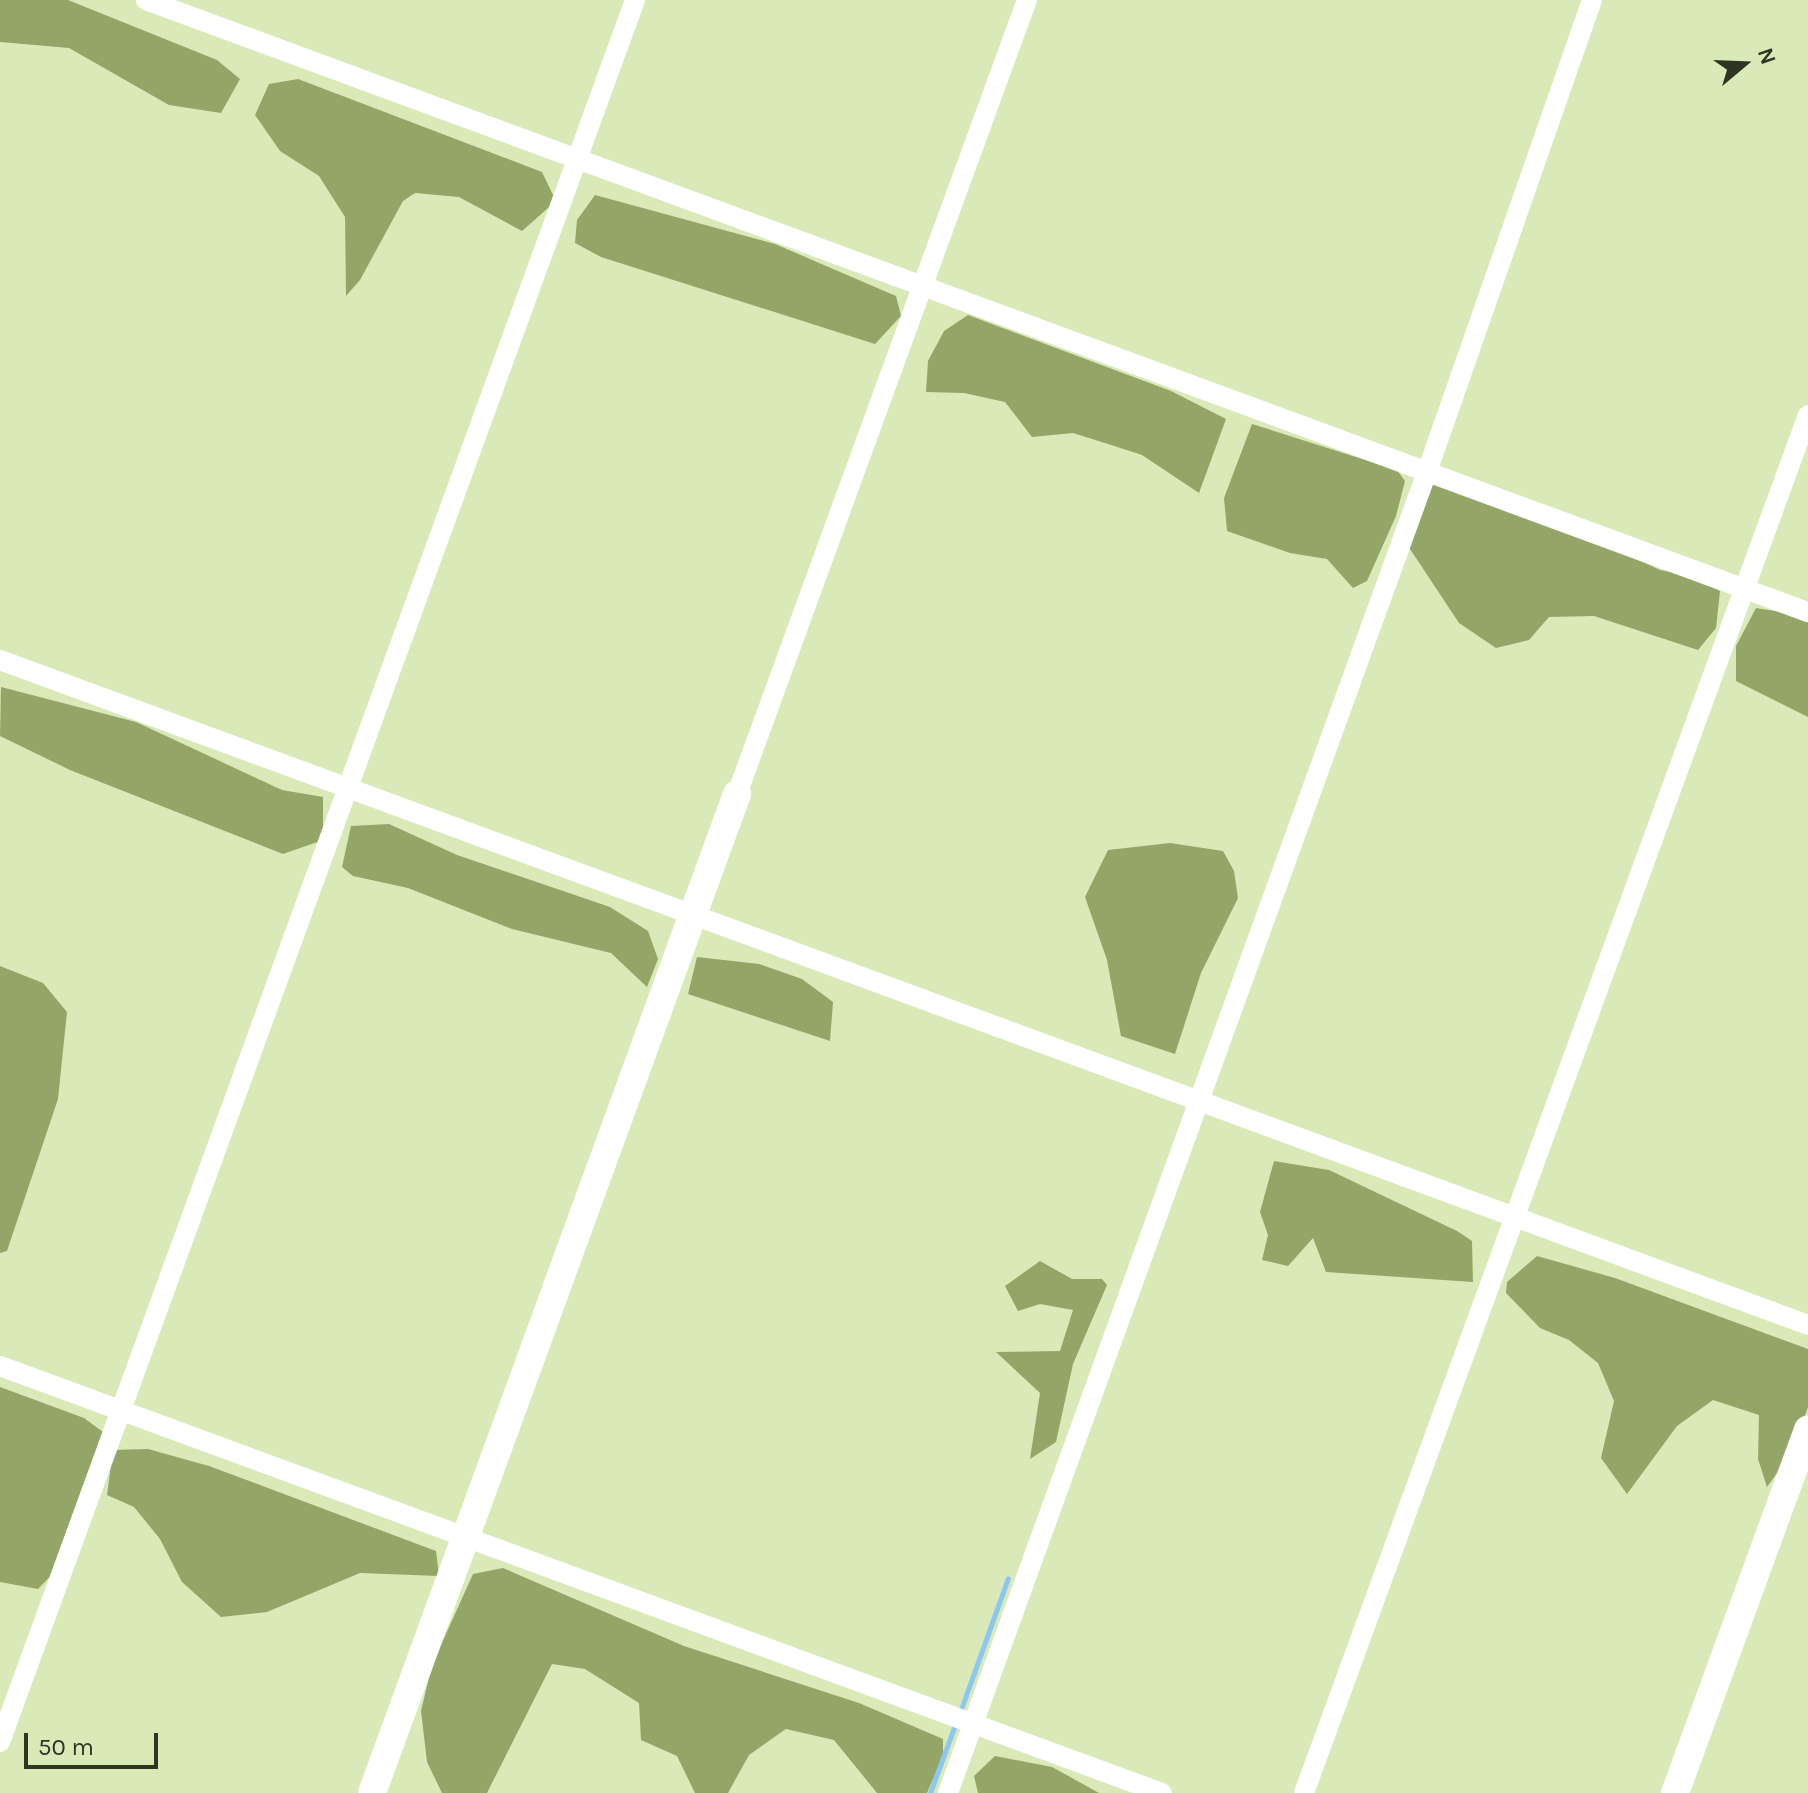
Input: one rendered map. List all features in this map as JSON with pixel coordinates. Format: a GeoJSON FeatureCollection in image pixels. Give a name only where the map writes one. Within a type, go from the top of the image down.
{"type":"FeatureCollection","features":[{"type":"Feature","properties":{"kind":"street"},"geometry":{"type":"LineString","coordinates":[[146,0],[1808,612]]}},
{"type":"Feature","properties":{"kind":"street"},"geometry":{"type":"LineString","coordinates":[[0,1742],[635,0]]}},
{"type":"Feature","properties":{"kind":"street"},"geometry":{"type":"LineString","coordinates":[[372,1793],[1027,0]]}},
{"type":"Feature","properties":{"kind":"street"},"geometry":{"type":"LineString","coordinates":[[948,1793],[1427,472],[1592,0]]}},
{"type":"Feature","properties":{"kind":"street"},"geometry":{"type":"LineString","coordinates":[[1304,1793],[1808,415]]}},
{"type":"Feature","properties":{"kind":"street"},"geometry":{"type":"LineString","coordinates":[[0,660],[693,915],[1200,1097],[1808,1325]]}},
{"type":"Feature","properties":{"kind":"street"},"geometry":{"type":"LineString","coordinates":[[0,1366],[1162,1793]]}},
{"type":"Feature","properties":{"kind":"street"},"geometry":{"type":"LineString","coordinates":[[1675,1793],[1808,1430]]}},
{"type":"Feature","properties":{"kind":"green space"},"geometry":{"type":"Polygon","coordinates":[[[0,0],[68,0],[217,60],[240,79],[221,113],[169,105],[69,48],[0,42],[0,0]]]}},
{"type":"Feature","properties":{"kind":"green space"},"geometry":{"type":"Polygon","coordinates":[[[298,79],[542,172],[556,201],[522,231],[459,197],[415,193],[403,201],[360,280],[346,296],[345,217],[319,176],[280,151],[255,115],[269,84],[298,79]]]}},
{"type":"Feature","properties":{"kind":"green space"},"geometry":{"type":"Polygon","coordinates":[[[595,195],[775,244],[896,296],[901,316],[875,344],[601,257],[575,243],[577,220],[595,195]]]}},
{"type":"Feature","properties":{"kind":"green space"},"geometry":{"type":"Polygon","coordinates":[[[968,315],[1171,391],[1226,419],[1199,493],[1142,455],[1073,433],[1032,437],[1005,402],[964,393],[926,392],[928,361],[944,331],[968,315]]]}},
{"type":"Feature","properties":{"kind":"green space"},"geometry":{"type":"Polygon","coordinates":[[[1252,424],[1397,470],[1405,481],[1396,516],[1367,581],[1353,588],[1327,559],[1290,553],[1227,531],[1224,498],[1252,424]]]}},
{"type":"Feature","properties":{"kind":"green space"},"geometry":{"type":"Polygon","coordinates":[[[1431,479],[1552,518],[1660,570],[1699,577],[1720,591],[1716,628],[1698,650],[1594,616],[1549,617],[1529,640],[1496,648],[1459,623],[1410,549],[1412,521],[1431,479]]]}},
{"type":"Feature","properties":{"kind":"green space"},"geometry":{"type":"Polygon","coordinates":[[[1756,608],[1808,616],[1808,717],[1736,681],[1736,646],[1756,608]]]}},
{"type":"Feature","properties":{"kind":"green space"},"geometry":{"type":"Polygon","coordinates":[[[1,687],[136,722],[282,790],[323,797],[323,840],[283,854],[70,770],[0,736],[1,687]]]}},
{"type":"Feature","properties":{"kind":"green space"},"geometry":{"type":"Polygon","coordinates":[[[389,824],[457,855],[610,907],[648,931],[658,959],[647,987],[611,953],[512,929],[408,888],[353,876],[342,867],[351,826],[389,824]]]}},
{"type":"Feature","properties":{"kind":"green space"},"geometry":{"type":"Polygon","coordinates":[[[1170,843],[1223,851],[1234,871],[1238,898],[1201,973],[1175,1054],[1121,1036],[1107,960],[1085,897],[1108,850],[1170,843]]]}},
{"type":"Feature","properties":{"kind":"green space"},"geometry":{"type":"Polygon","coordinates":[[[697,957],[759,964],[802,979],[833,1002],[830,1041],[688,994],[697,957]]]}},
{"type":"Feature","properties":{"kind":"green space"},"geometry":{"type":"Polygon","coordinates":[[[0,966],[43,983],[67,1012],[58,1099],[7,1251],[0,1253],[0,966]]]}},
{"type":"Feature","properties":{"kind":"green space"},"geometry":{"type":"Polygon","coordinates":[[[1274,1161],[1329,1170],[1457,1231],[1472,1241],[1473,1282],[1326,1272],[1313,1238],[1288,1266],[1262,1260],[1268,1235],[1260,1212],[1274,1161]]]}},
{"type":"Feature","properties":{"kind":"green space"},"geometry":{"type":"Polygon","coordinates":[[[1537,1256],[1615,1278],[1808,1349],[1808,1407],[1792,1452],[1767,1487],[1758,1459],[1759,1415],[1713,1400],[1677,1426],[1627,1494],[1601,1458],[1614,1401],[1598,1363],[1569,1340],[1540,1328],[1506,1293],[1507,1282],[1537,1256]]]}},
{"type":"Feature","properties":{"kind":"green space"},"geometry":{"type":"Polygon","coordinates":[[[1040,1261],[1072,1279],[1102,1279],[1107,1285],[1073,1364],[1056,1442],[1030,1459],[1040,1393],[996,1352],[1060,1351],[1073,1310],[1040,1304],[1018,1311],[1005,1286],[1040,1261]]]}},
{"type":"Feature","properties":{"kind":"green space"},"geometry":{"type":"Polygon","coordinates":[[[0,1387],[84,1418],[103,1432],[70,1556],[38,1589],[0,1582],[0,1387]]]}},
{"type":"Feature","properties":{"kind":"green space"},"geometry":{"type":"Polygon","coordinates":[[[148,1449],[209,1466],[436,1551],[439,1576],[360,1573],[267,1612],[221,1617],[182,1582],[160,1539],[134,1507],[107,1495],[113,1450],[148,1449]]]}},
{"type":"Feature","properties":{"kind":"green space"},"geometry":{"type":"Polygon","coordinates":[[[503,1568],[684,1646],[859,1703],[943,1739],[943,1756],[927,1793],[877,1793],[834,1740],[786,1729],[749,1755],[728,1793],[695,1793],[677,1756],[641,1740],[639,1703],[585,1669],[552,1664],[487,1793],[442,1793],[427,1762],[421,1711],[432,1665],[473,1574],[503,1568]]]}},
{"type":"Feature","properties":{"kind":"green space"},"geometry":{"type":"Polygon","coordinates":[[[995,1756],[1052,1767],[1099,1793],[978,1793],[974,1776],[995,1756]]]}},
{"type":"Feature","properties":{"kind":"waterway"},"geometry":{"type":"LineString","coordinates":[[960,1712],[1008,1578]]}},
{"type":"Feature","properties":{"kind":"waterway"},"geometry":{"type":"LineString","coordinates":[[930,1793],[956,1722]]}}]}
